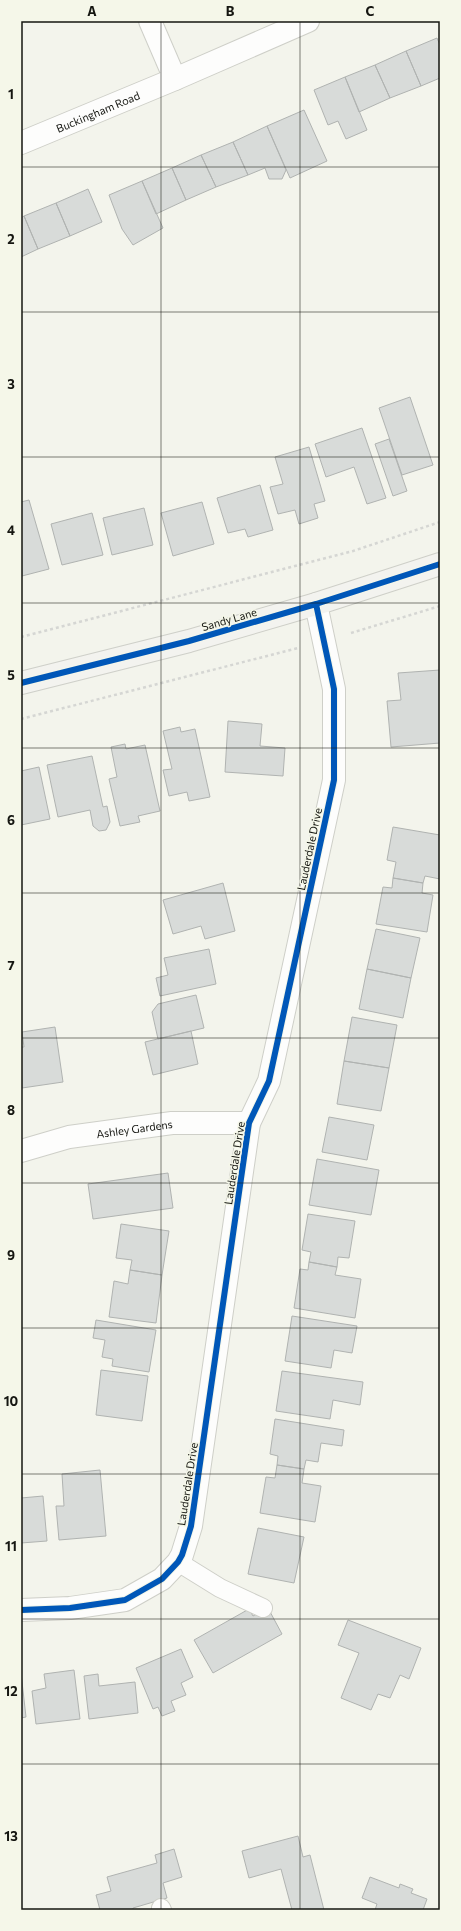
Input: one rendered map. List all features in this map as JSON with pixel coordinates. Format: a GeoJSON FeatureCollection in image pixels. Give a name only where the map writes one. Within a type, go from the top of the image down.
{"type":"FeatureCollection","features":[{"type":"Feature","properties":{"kind":"street"},"geometry":{"type":"LineString","coordinates":[[150,21],[175,79]]}},
{"type":"Feature","properties":{"kind":"street","name":"Buckingham Road"},"geometry":{"type":"LineString","coordinates":[[21,143],[175,79],[308,21]]}},
{"type":"Feature","properties":{"kind":"street","name":"Sandy Lane"},"geometry":{"type":"LineString","coordinates":[[21,683],[190,642],[316,604],[440,564]]}},
{"type":"Feature","properties":{"kind":"street","name":"Lauderdale Drive"},"geometry":{"type":"LineString","coordinates":[[21,1610],[70,1608],[125,1600],[162,1579],[178,1562],[182,1555],[191,1526],[249,1123],[269,1081],[334,780],[334,689],[316,604]]}},
{"type":"Feature","properties":{"kind":"street","name":"Ashley Gardens"},"geometry":{"type":"LineString","coordinates":[[21,1151],[69,1137],[172,1123],[249,1123]]}},
{"type":"Feature","properties":{"kind":"lane"},"geometry":{"type":"LineString","coordinates":[[178,1562],[220,1588],[263,1608]]}},
{"type":"Feature","properties":{"kind":"path"},"geometry":{"type":"LineString","coordinates":[[21,637],[353,551],[440,522]]}},
{"type":"Feature","properties":{"kind":"path"},"geometry":{"type":"LineString","coordinates":[[21,719],[324,642],[440,606]]}},
{"type":"Feature","properties":{"kind":"building"},"geometry":{"type":"Polygon","coordinates":[[[437,38],[440,45],[440,78],[421,86],[406,51],[437,38]]]}},
{"type":"Feature","properties":{"kind":"building"},"geometry":{"type":"Polygon","coordinates":[[[406,51],[421,86],[390,98],[375,65],[406,51]]]}},
{"type":"Feature","properties":{"kind":"building"},"geometry":{"type":"Polygon","coordinates":[[[375,65],[390,98],[359,112],[345,77],[375,65]]]}},
{"type":"Feature","properties":{"kind":"building"},"geometry":{"type":"Polygon","coordinates":[[[345,77],[367,130],[346,139],[338,121],[328,125],[314,90],[345,77]]]}},
{"type":"Feature","properties":{"kind":"building"},"geometry":{"type":"Polygon","coordinates":[[[304,110],[327,161],[290,178],[267,126],[304,110]]]}},
{"type":"Feature","properties":{"kind":"building"},"geometry":{"type":"Polygon","coordinates":[[[267,126],[286,170],[282,179],[269,179],[265,168],[248,175],[233,142],[267,126]]]}},
{"type":"Feature","properties":{"kind":"building"},"geometry":{"type":"Polygon","coordinates":[[[233,142],[248,175],[216,187],[201,155],[233,142]]]}},
{"type":"Feature","properties":{"kind":"building"},"geometry":{"type":"Polygon","coordinates":[[[201,155],[216,187],[186,200],[172,168],[201,155]]]}},
{"type":"Feature","properties":{"kind":"building"},"geometry":{"type":"Polygon","coordinates":[[[172,168],[186,200],[156,214],[142,181],[172,168]]]}},
{"type":"Feature","properties":{"kind":"building"},"geometry":{"type":"Polygon","coordinates":[[[142,181],[163,228],[133,245],[122,229],[109,195],[142,181]]]}},
{"type":"Feature","properties":{"kind":"building"},"geometry":{"type":"Polygon","coordinates":[[[88,189],[102,222],[70,236],[56,203],[88,189]]]}},
{"type":"Feature","properties":{"kind":"building"},"geometry":{"type":"Polygon","coordinates":[[[56,203],[70,236],[38,249],[24,216],[56,203]]]}},
{"type":"Feature","properties":{"kind":"building"},"geometry":{"type":"Polygon","coordinates":[[[24,216],[38,249],[21,257],[21,218],[24,216]]]}},
{"type":"Feature","properties":{"kind":"building"},"geometry":{"type":"Polygon","coordinates":[[[410,397],[433,465],[402,475],[379,408],[410,397]]]}},
{"type":"Feature","properties":{"kind":"building"},"geometry":{"type":"Polygon","coordinates":[[[362,428],[386,498],[367,504],[354,467],[326,477],[315,444],[362,428]]]}},
{"type":"Feature","properties":{"kind":"building"},"geometry":{"type":"Polygon","coordinates":[[[389,439],[407,491],[393,496],[375,444],[389,439]]]}},
{"type":"Feature","properties":{"kind":"building"},"geometry":{"type":"Polygon","coordinates":[[[309,447],[325,501],[314,504],[318,518],[299,524],[295,510],[278,514],[270,487],[283,484],[275,457],[309,447]]]}},
{"type":"Feature","properties":{"kind":"building"},"geometry":{"type":"Polygon","coordinates":[[[260,485],[273,530],[248,537],[245,529],[228,533],[217,498],[260,485]]]}},
{"type":"Feature","properties":{"kind":"building"},"geometry":{"type":"Polygon","coordinates":[[[29,500],[49,569],[22,576],[21,502],[29,500]]]}},
{"type":"Feature","properties":{"kind":"building"},"geometry":{"type":"Polygon","coordinates":[[[202,502],[214,544],[173,556],[161,513],[202,502]]]}},
{"type":"Feature","properties":{"kind":"building"},"geometry":{"type":"Polygon","coordinates":[[[144,508],[153,545],[112,555],[103,518],[144,508]]]}},
{"type":"Feature","properties":{"kind":"building"},"geometry":{"type":"Polygon","coordinates":[[[92,513],[103,555],[62,565],[51,524],[92,513]]]}},
{"type":"Feature","properties":{"kind":"building"},"geometry":{"type":"Polygon","coordinates":[[[440,670],[440,743],[391,747],[387,701],[401,700],[398,673],[440,670]]]}},
{"type":"Feature","properties":{"kind":"building"},"geometry":{"type":"Polygon","coordinates":[[[228,721],[262,724],[260,746],[285,748],[283,776],[225,772],[228,721]]]}},
{"type":"Feature","properties":{"kind":"building"},"geometry":{"type":"Polygon","coordinates":[[[180,727],[181,732],[195,729],[210,797],[189,801],[187,792],[169,796],[163,770],[172,769],[163,731],[180,727]]]}},
{"type":"Feature","properties":{"kind":"building"},"geometry":{"type":"Polygon","coordinates":[[[125,744],[126,749],[145,745],[160,811],[138,816],[140,822],[120,826],[109,779],[117,777],[111,747],[125,744]]]}},
{"type":"Feature","properties":{"kind":"building"},"geometry":{"type":"Polygon","coordinates":[[[92,756],[103,807],[107,806],[110,822],[106,830],[99,831],[93,826],[90,810],[58,817],[47,765],[92,756]]]}},
{"type":"Feature","properties":{"kind":"building"},"geometry":{"type":"Polygon","coordinates":[[[39,767],[50,819],[21,825],[21,771],[39,767]]]}},
{"type":"Feature","properties":{"kind":"building"},"geometry":{"type":"Polygon","coordinates":[[[393,827],[440,835],[440,879],[425,876],[423,883],[393,878],[396,862],[387,860],[393,827]]]}},
{"type":"Feature","properties":{"kind":"building"},"geometry":{"type":"Polygon","coordinates":[[[393,878],[423,883],[422,893],[433,895],[427,932],[376,924],[383,887],[392,888],[393,878]]]}},
{"type":"Feature","properties":{"kind":"building"},"geometry":{"type":"Polygon","coordinates":[[[223,883],[235,931],[205,939],[201,926],[173,934],[163,900],[223,883]]]}},
{"type":"Feature","properties":{"kind":"building"},"geometry":{"type":"Polygon","coordinates":[[[376,929],[420,938],[411,978],[367,969],[376,929]]]}},
{"type":"Feature","properties":{"kind":"building"},"geometry":{"type":"Polygon","coordinates":[[[209,949],[216,984],[160,996],[156,978],[168,975],[164,958],[209,949]]]}},
{"type":"Feature","properties":{"kind":"building"},"geometry":{"type":"Polygon","coordinates":[[[367,969],[411,978],[403,1018],[359,1009],[367,969]]]}},
{"type":"Feature","properties":{"kind":"building"},"geometry":{"type":"Polygon","coordinates":[[[196,995],[204,1028],[158,1039],[152,1012],[158,1004],[196,995]]]}},
{"type":"Feature","properties":{"kind":"building"},"geometry":{"type":"Polygon","coordinates":[[[352,1017],[397,1025],[389,1068],[344,1061],[352,1017]]]}},
{"type":"Feature","properties":{"kind":"building"},"geometry":{"type":"Polygon","coordinates":[[[55,1027],[63,1082],[22,1088],[21,1047],[24,1047],[22,1032],[55,1027]]]}},
{"type":"Feature","properties":{"kind":"building"},"geometry":{"type":"Polygon","coordinates":[[[191,1031],[198,1064],[153,1075],[145,1042],[191,1031]]]}},
{"type":"Feature","properties":{"kind":"building"},"geometry":{"type":"Polygon","coordinates":[[[344,1061],[389,1068],[381,1111],[337,1104],[344,1061]]]}},
{"type":"Feature","properties":{"kind":"building"},"geometry":{"type":"Polygon","coordinates":[[[329,1117],[374,1125],[367,1160],[322,1152],[329,1117]]]}},
{"type":"Feature","properties":{"kind":"building"},"geometry":{"type":"Polygon","coordinates":[[[317,1159],[379,1170],[371,1215],[309,1205],[317,1159]]]}},
{"type":"Feature","properties":{"kind":"building"},"geometry":{"type":"Polygon","coordinates":[[[168,1173],[173,1208],[93,1219],[88,1184],[168,1173]]]}},
{"type":"Feature","properties":{"kind":"building"},"geometry":{"type":"Polygon","coordinates":[[[308,1214],[355,1221],[349,1258],[338,1257],[337,1267],[309,1262],[311,1252],[302,1250],[308,1214]]]}},
{"type":"Feature","properties":{"kind":"building"},"geometry":{"type":"Polygon","coordinates":[[[121,1224],[169,1231],[162,1275],[130,1270],[132,1260],[116,1258],[121,1224]]]}},
{"type":"Feature","properties":{"kind":"building"},"geometry":{"type":"Polygon","coordinates":[[[309,1262],[337,1267],[335,1275],[361,1279],[355,1318],[294,1308],[300,1269],[308,1270],[309,1262]]]}},
{"type":"Feature","properties":{"kind":"building"},"geometry":{"type":"Polygon","coordinates":[[[130,1270],[162,1275],[156,1323],[109,1317],[114,1281],[128,1284],[130,1270]]]}},
{"type":"Feature","properties":{"kind":"building"},"geometry":{"type":"Polygon","coordinates":[[[292,1316],[357,1326],[352,1353],[334,1350],[331,1368],[285,1361],[292,1316]]]}},
{"type":"Feature","properties":{"kind":"building"},"geometry":{"type":"Polygon","coordinates":[[[96,1320],[156,1330],[149,1372],[112,1366],[113,1359],[102,1357],[105,1340],[93,1338],[96,1320]]]}},
{"type":"Feature","properties":{"kind":"building"},"geometry":{"type":"Polygon","coordinates":[[[101,1370],[148,1376],[142,1421],[96,1415],[101,1370]]]}},
{"type":"Feature","properties":{"kind":"building"},"geometry":{"type":"Polygon","coordinates":[[[282,1371],[363,1382],[360,1405],[333,1400],[330,1419],[276,1411],[282,1371]]]}},
{"type":"Feature","properties":{"kind":"building"},"geometry":{"type":"Polygon","coordinates":[[[275,1419],[344,1430],[342,1446],[321,1443],[318,1462],[306,1460],[304,1469],[277,1465],[278,1456],[270,1454],[275,1419]]]}},
{"type":"Feature","properties":{"kind":"building"},"geometry":{"type":"Polygon","coordinates":[[[277,1465],[304,1469],[302,1483],[321,1486],[315,1522],[260,1513],[266,1477],[275,1478],[277,1465]]]}},
{"type":"Feature","properties":{"kind":"building"},"geometry":{"type":"Polygon","coordinates":[[[100,1470],[106,1536],[59,1540],[56,1506],[64,1506],[62,1474],[100,1470]]]}},
{"type":"Feature","properties":{"kind":"building"},"geometry":{"type":"Polygon","coordinates":[[[43,1496],[47,1541],[21,1543],[21,1498],[43,1496]]]}},
{"type":"Feature","properties":{"kind":"building"},"geometry":{"type":"Polygon","coordinates":[[[258,1528],[304,1537],[294,1583],[248,1574],[258,1528]]]}},
{"type":"Feature","properties":{"kind":"building"},"geometry":{"type":"Polygon","coordinates":[[[268,1608],[282,1634],[213,1673],[194,1640],[249,1609],[253,1616],[268,1608]]]}},
{"type":"Feature","properties":{"kind":"building"},"geometry":{"type":"Polygon","coordinates":[[[348,1620],[421,1648],[409,1679],[400,1675],[390,1698],[378,1694],[371,1710],[341,1698],[359,1653],[338,1645],[348,1620]]]}},
{"type":"Feature","properties":{"kind":"building"},"geometry":{"type":"Polygon","coordinates":[[[181,1649],[193,1677],[181,1683],[186,1695],[171,1701],[175,1711],[162,1716],[158,1707],[153,1709],[136,1668],[181,1649]]]}},
{"type":"Feature","properties":{"kind":"building"},"geometry":{"type":"Polygon","coordinates":[[[74,1670],[80,1719],[36,1724],[32,1691],[46,1688],[44,1674],[74,1670]]]}},
{"type":"Feature","properties":{"kind":"building"},"geometry":{"type":"Polygon","coordinates":[[[21,1673],[26,1717],[21,1718],[21,1673]]]}},
{"type":"Feature","properties":{"kind":"building"},"geometry":{"type":"Polygon","coordinates":[[[98,1674],[99,1686],[135,1682],[138,1713],[89,1719],[84,1676],[98,1674]]]}},
{"type":"Feature","properties":{"kind":"building"},"geometry":{"type":"Polygon","coordinates":[[[298,1836],[303,1857],[310,1855],[324,1910],[292,1910],[281,1869],[249,1878],[242,1851],[298,1836]]]}},
{"type":"Feature","properties":{"kind":"building"},"geometry":{"type":"Polygon","coordinates":[[[174,1849],[182,1877],[163,1883],[167,1898],[133,1908],[133,1910],[100,1910],[96,1895],[111,1891],[107,1877],[157,1863],[155,1855],[174,1849]]]}},
{"type":"Feature","properties":{"kind":"building"},"geometry":{"type":"Polygon","coordinates":[[[370,1877],[399,1888],[400,1884],[413,1889],[411,1893],[427,1899],[423,1910],[375,1910],[377,1904],[362,1898],[370,1877]]]}},
{"type":"Feature","properties":{"kind":"cycle path"},"geometry":{"type":"LineString","coordinates":[[21,683],[189,641],[316,604],[440,564]]}},
{"type":"Feature","properties":{"kind":"cycle path"},"geometry":{"type":"LineString","coordinates":[[21,1610],[70,1608],[125,1600],[162,1579],[178,1562],[182,1555],[191,1526],[249,1123],[269,1081],[334,780],[334,689],[316,604]]}}]}
